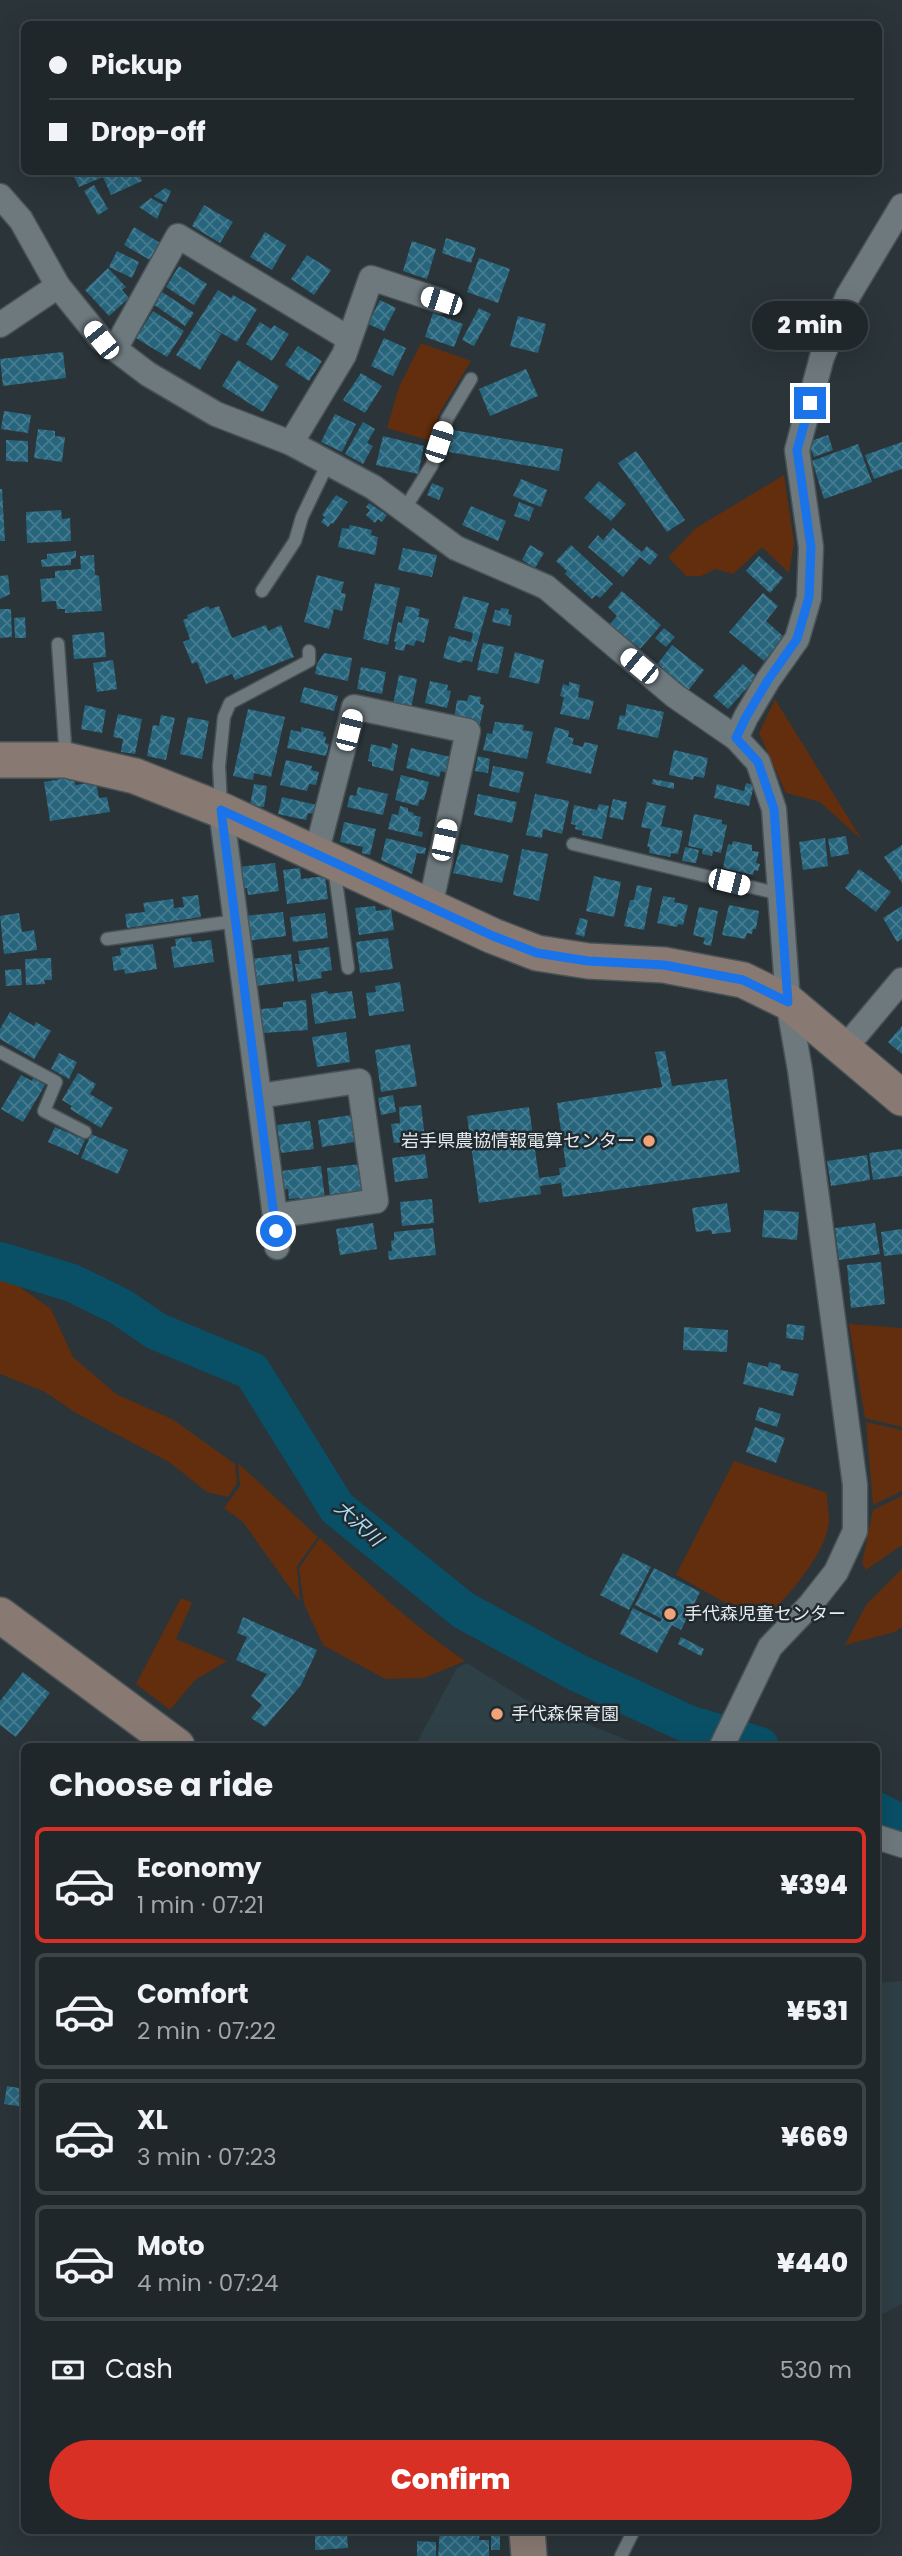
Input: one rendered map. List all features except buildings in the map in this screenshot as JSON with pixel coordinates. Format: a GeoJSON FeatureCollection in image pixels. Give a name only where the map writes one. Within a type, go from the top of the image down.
{"type":"FeatureCollection","features":[{"type":"Feature","properties":{"kind":"street"},"geometry":{"type":"LineString","coordinates":[[0,196],[20,220],[58,286],[101,340],[148,374],[216,414],[291,443],[373,487],[456,548],[546,587],[675,696],[736,738],[758,762],[774,809],[788,1002],[802,1084],[855,1485],[855,1531],[836,1572],[810,1605],[770,1647],[723,1743]]}},
{"type":"Feature","properties":{"kind":"street"},"geometry":{"type":"LineString","coordinates":[[736,738],[763,689],[797,639],[809,597],[811,547],[797,450],[822,357],[848,296],[902,206]]}},
{"type":"Feature","properties":{"kind":"street"},"geometry":{"type":"LineString","coordinates":[[115,349],[177,236],[348,338]]}},
{"type":"Feature","properties":{"kind":"street"},"geometry":{"type":"LineString","coordinates":[[291,443],[344,355],[372,278],[441,301]]}},
{"type":"Feature","properties":{"kind":"street"},"geometry":{"type":"LineString","coordinates":[[0,325],[58,286]]}},
{"type":"Feature","properties":{"kind":"street"},"geometry":{"type":"LineString","coordinates":[[325,858],[354,707],[468,731],[430,906]]}},
{"type":"Feature","properties":{"kind":"street"},"geometry":{"type":"LineString","coordinates":[[0,760],[66,760],[135,776],[221,810],[493,936],[537,953],[588,961],[677,967],[743,980],[788,1002],[902,1098]]}},
{"type":"Feature","properties":{"kind":"street"},"geometry":{"type":"LineString","coordinates":[[221,810],[277,1247]]}},
{"type":"Feature","properties":{"kind":"street"},"geometry":{"type":"LineString","coordinates":[[844,1049],[902,980]]}},
{"type":"Feature","properties":{"kind":"street"},"geometry":{"type":"LineString","coordinates":[[259,1096],[359,1081],[376,1201],[275,1216]]}},
{"type":"Feature","properties":{"kind":"street"},"geometry":{"type":"LineString","coordinates":[[0,1615],[173,1743]]}},
{"type":"Feature","properties":{"kind":"street"},"geometry":{"type":"LineString","coordinates":[[880,1838],[902,1845]]}},
{"type":"Feature","properties":{"kind":"street"},"geometry":{"type":"LineString","coordinates":[[527,2534],[529,2556]]}},
{"type":"Feature","properties":{"kind":"lane"},"geometry":{"type":"LineString","coordinates":[[404,510],[432,465],[447,419],[471,379]]}},
{"type":"Feature","properties":{"kind":"lane"},"geometry":{"type":"LineString","coordinates":[[262,591],[295,541],[302,517],[328,463]]}},
{"type":"Feature","properties":{"kind":"lane"},"geometry":{"type":"LineString","coordinates":[[58,644],[66,760]]}},
{"type":"Feature","properties":{"kind":"lane"},"geometry":{"type":"LineString","coordinates":[[221,810],[219,766],[224,717],[230,703],[309,661],[309,651]]}},
{"type":"Feature","properties":{"kind":"lane"},"geometry":{"type":"LineString","coordinates":[[573,844],[780,894]]}},
{"type":"Feature","properties":{"kind":"lane"},"geometry":{"type":"LineString","coordinates":[[325,858],[348,968]]}},
{"type":"Feature","properties":{"kind":"lane"},"geometry":{"type":"LineString","coordinates":[[107,939],[236,921]]}},
{"type":"Feature","properties":{"kind":"lane"},"geometry":{"type":"LineString","coordinates":[[0,1052],[56,1082],[44,1111],[85,1132]]}},
{"type":"Feature","properties":{"kind":"lane"},"geometry":{"type":"LineString","coordinates":[[621,2556],[632,2534]]}},
{"type":"Feature","properties":{"kind":"shaded area"},"geometry":{"type":"Polygon","coordinates":[[[421,343],[471,361],[440,412],[431,441],[387,428],[399,387],[421,343]]]}},
{"type":"Feature","properties":{"kind":"shaded area"},"geometry":{"type":"Polygon","coordinates":[[[784,475],[794,543],[789,573],[762,547],[733,574],[716,569],[701,576],[686,576],[668,557],[696,528],[784,475]]]}},
{"type":"Feature","properties":{"kind":"shaded area"},"geometry":{"type":"Polygon","coordinates":[[[775,699],[862,840],[820,802],[786,793],[759,733],[775,699]]]}},
{"type":"Feature","properties":{"kind":"shaded area"},"geometry":{"type":"Polygon","coordinates":[[[0,1273],[51,1309],[73,1357],[116,1394],[172,1419],[235,1464],[237,1483],[228,1497],[207,1492],[169,1462],[76,1413],[45,1392],[0,1374],[0,1273]]]}},
{"type":"Feature","properties":{"kind":"shaded area"},"geometry":{"type":"Polygon","coordinates":[[[849,1324],[902,1328],[902,1427],[865,1418],[849,1324]]]}},
{"type":"Feature","properties":{"kind":"shaded area"},"geometry":{"type":"Polygon","coordinates":[[[866,1422],[902,1430],[902,1491],[873,1505],[866,1422]]]}},
{"type":"Feature","properties":{"kind":"shaded area"},"geometry":{"type":"Polygon","coordinates":[[[734,1461],[827,1493],[829,1520],[821,1547],[803,1576],[761,1623],[676,1575],[734,1461]]]}},
{"type":"Feature","properties":{"kind":"shaded area"},"geometry":{"type":"Polygon","coordinates":[[[238,1463],[318,1537],[297,1566],[300,1602],[243,1522],[224,1508],[240,1486],[238,1463]]]}},
{"type":"Feature","properties":{"kind":"shaded area"},"geometry":{"type":"Polygon","coordinates":[[[902,1496],[902,1545],[866,1570],[862,1563],[873,1510],[902,1496]]]}},
{"type":"Feature","properties":{"kind":"shaded area"},"geometry":{"type":"Polygon","coordinates":[[[320,1538],[408,1618],[465,1661],[424,1678],[385,1679],[323,1645],[304,1604],[299,1568],[320,1538]]]}},
{"type":"Feature","properties":{"kind":"shaded area"},"geometry":{"type":"Polygon","coordinates":[[[902,1569],[902,1627],[895,1632],[845,1645],[866,1605],[902,1569]]]}},
{"type":"Feature","properties":{"kind":"shaded area"},"geometry":{"type":"Polygon","coordinates":[[[181,1598],[192,1603],[176,1639],[227,1661],[195,1680],[170,1710],[136,1684],[181,1598]]]}},
{"type":"Feature","properties":{"kind":"shaded area","name":"手代森保育園"},"geometry":{"type":"Polygon","coordinates":[[[467,1663],[526,1700],[635,1743],[417,1743],[457,1668],[467,1663]]]}},
{"type":"Feature","properties":{"kind":"shaded area"},"geometry":{"type":"Polygon","coordinates":[[[902,1981],[902,2304],[880,2315],[880,1983],[902,1981]]]}},
{"type":"Feature","properties":{"kind":"waterway","name":"大沢川"},"geometry":{"type":"LineString","coordinates":[[0,1261],[72,1283],[121,1307],[156,1331],[252,1371],[337,1508],[463,1610],[576,1672],[688,1724],[750,1743]]}},
{"type":"Feature","properties":{"kind":"waterway","name":"大沢川"},"geometry":{"type":"LineString","coordinates":[[880,1813],[902,1824]]}},
{"type":"Feature","properties":{"kind":"place","name":"岩手県農協情報電算センター"},"geometry":{"type":"Point","coordinates":[649,1141]}},
{"type":"Feature","properties":{"kind":"place","name":"手代森児童センター"},"geometry":{"type":"Point","coordinates":[670,1614]}},
{"type":"Feature","properties":{"kind":"place","name":"手代森保育園"},"geometry":{"type":"Point","coordinates":[497,1714]}},
{"type":"Feature","properties":{"kind":"route"},"geometry":{"type":"LineString","coordinates":[[276,1231],[221,810],[493,936],[537,953],[588,961],[664,965],[743,980],[788,1002],[774,809],[758,762],[736,738],[768,680],[797,639],[809,597],[811,547],[797,450],[810,403]]}}]}
